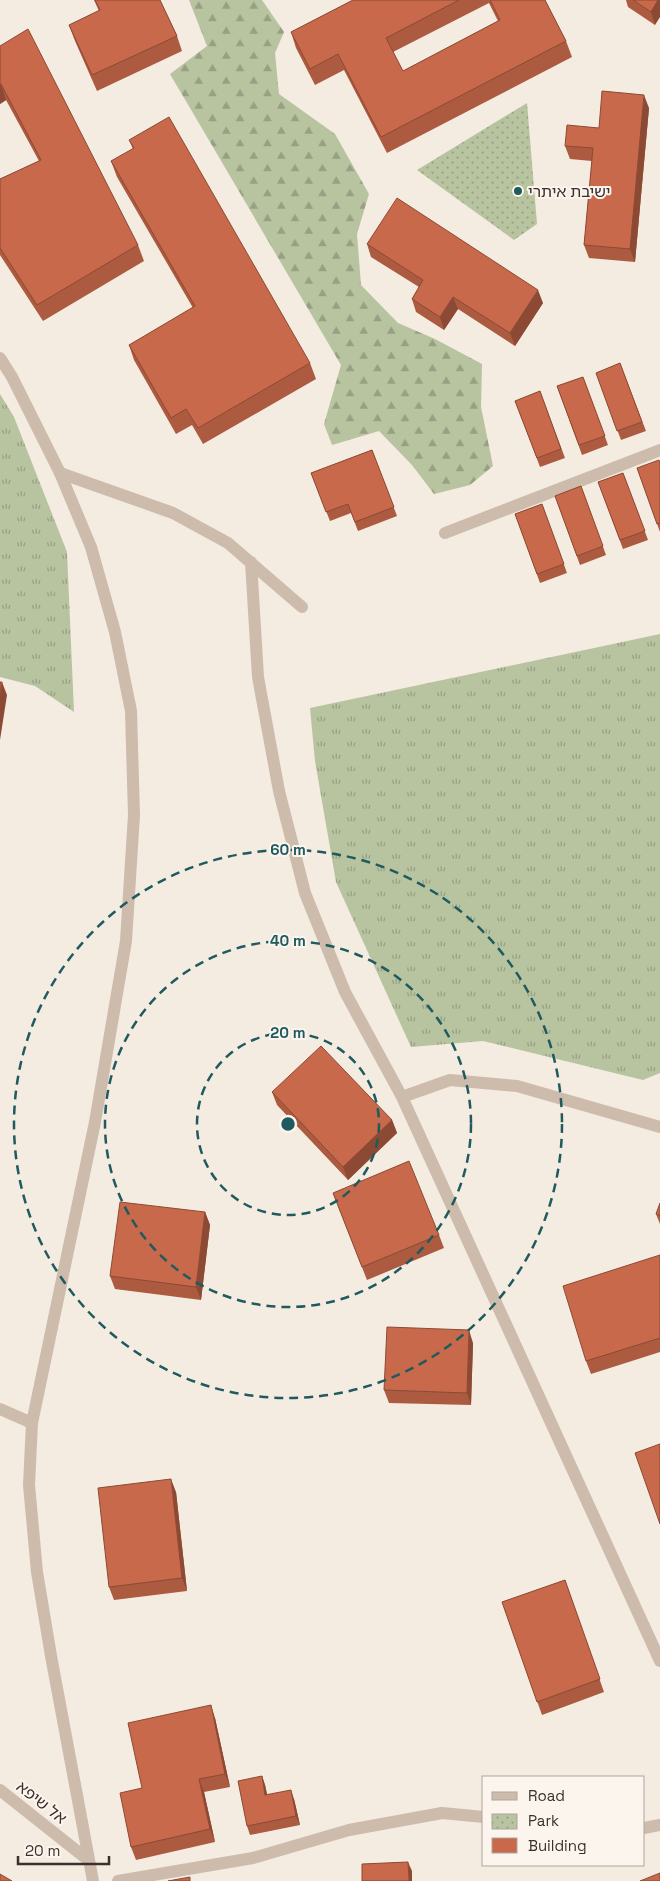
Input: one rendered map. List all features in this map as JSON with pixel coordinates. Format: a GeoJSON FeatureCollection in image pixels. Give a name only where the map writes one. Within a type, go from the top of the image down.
{"type":"FeatureCollection","features":[{"type":"Feature","properties":{"kind":"street"},"geometry":{"type":"LineString","coordinates":[[0,358],[12,377],[60,474],[91,547],[115,632],[131,712],[134,815],[126,941],[95,1122],[32,1424],[29,1485],[37,1572],[87,1858],[93,1881]]}},
{"type":"Feature","properties":{"kind":"street"},"geometry":{"type":"LineString","coordinates":[[445,534],[660,450]]}},
{"type":"Feature","properties":{"kind":"street"},"geometry":{"type":"LineString","coordinates":[[60,474],[173,513],[228,543],[302,607]]}},
{"type":"Feature","properties":{"kind":"street"},"geometry":{"type":"LineString","coordinates":[[251,562],[258,677],[279,791],[305,893],[345,992],[402,1097],[660,1661]]}},
{"type":"Feature","properties":{"kind":"street"},"geometry":{"type":"LineString","coordinates":[[402,1097],[450,1080],[517,1086],[660,1127]]}},
{"type":"Feature","properties":{"kind":"street"},"geometry":{"type":"LineString","coordinates":[[0,1409],[32,1424]]}},
{"type":"Feature","properties":{"kind":"street","name":"אל שיפא"},"geometry":{"type":"LineString","coordinates":[[0,1790],[87,1858]]}},
{"type":"Feature","properties":{"kind":"street"},"geometry":{"type":"LineString","coordinates":[[118,1881],[253,1858],[349,1830],[442,1813],[482,1817]]}},
{"type":"Feature","properties":{"kind":"street"},"geometry":{"type":"LineString","coordinates":[[645,1828],[660,1825]]}},
{"type":"Feature","properties":{"kind":"green space"},"geometry":{"type":"Polygon","coordinates":[[[189,0],[262,0],[284,32],[275,53],[279,94],[335,134],[369,194],[357,234],[361,285],[398,323],[435,339],[482,364],[481,407],[493,466],[470,485],[434,494],[412,465],[379,431],[332,445],[324,424],[341,365],[170,74],[207,46],[189,0]]]}},
{"type":"Feature","properties":{"kind":"green space"},"geometry":{"type":"Polygon","coordinates":[[[527,103],[537,224],[514,240],[417,170],[527,103]]]}},
{"type":"Feature","properties":{"kind":"green space"},"geometry":{"type":"Polygon","coordinates":[[[0,394],[14,417],[67,552],[74,712],[35,686],[0,677],[0,394]]]}},
{"type":"Feature","properties":{"kind":"green space"},"geometry":{"type":"Polygon","coordinates":[[[660,634],[660,1073],[643,1080],[483,1041],[411,1047],[336,882],[315,761],[310,708],[660,634]]]}},
{"type":"Feature","properties":{"kind":"building"},"geometry":{"type":"Polygon","coordinates":[[[95,0],[160,0],[177,36],[92,75],[69,25],[100,10],[95,0]]]}},
{"type":"Feature","properties":{"kind":"building"},"geometry":{"type":"Polygon","coordinates":[[[353,0],[459,0],[386,38],[403,71],[500,20],[490,0],[545,0],[566,41],[381,137],[338,54],[310,69],[291,32],[353,0]]]}},
{"type":"Feature","properties":{"kind":"building"},"geometry":{"type":"Polygon","coordinates":[[[633,0],[658,0],[651,12],[633,0]]]}},
{"type":"Feature","properties":{"kind":"building"},"geometry":{"type":"Polygon","coordinates":[[[28,29],[138,245],[37,305],[0,248],[0,179],[41,160],[0,84],[0,46],[28,29]]]}},
{"type":"Feature","properties":{"kind":"building"},"geometry":{"type":"Polygon","coordinates":[[[602,91],[644,95],[630,249],[584,245],[593,148],[565,146],[567,125],[599,128],[602,91]]]}},
{"type":"Feature","properties":{"kind":"building"},"geometry":{"type":"Polygon","coordinates":[[[169,117],[310,363],[198,428],[186,409],[171,418],[129,345],[195,306],[111,161],[134,148],[129,140],[169,117]]]}},
{"type":"Feature","properties":{"kind":"building"},"geometry":{"type":"Polygon","coordinates":[[[397,198],[538,290],[510,333],[453,297],[440,317],[412,299],[423,280],[367,244],[397,198]]]}},
{"type":"Feature","properties":{"kind":"building"},"geometry":{"type":"Polygon","coordinates":[[[620,363],[642,422],[617,431],[596,373],[620,363]]]}},
{"type":"Feature","properties":{"kind":"building"},"geometry":{"type":"Polygon","coordinates":[[[583,377],[605,436],[579,445],[557,386],[583,377]]]}},
{"type":"Feature","properties":{"kind":"building"},"geometry":{"type":"Polygon","coordinates":[[[540,391],[561,449],[537,458],[515,401],[540,391]]]}},
{"type":"Feature","properties":{"kind":"building"},"geometry":{"type":"Polygon","coordinates":[[[372,450],[394,507],[355,522],[348,504],[326,512],[311,473],[372,450]]]}},
{"type":"Feature","properties":{"kind":"building"},"geometry":{"type":"Polygon","coordinates":[[[659,460],[660,523],[657,524],[637,468],[659,460]]]}},
{"type":"Feature","properties":{"kind":"building"},"geometry":{"type":"Polygon","coordinates":[[[623,473],[645,531],[620,540],[598,482],[623,473]]]}},
{"type":"Feature","properties":{"kind":"building"},"geometry":{"type":"Polygon","coordinates":[[[581,486],[603,546],[577,556],[555,496],[581,486]]]}},
{"type":"Feature","properties":{"kind":"building"},"geometry":{"type":"Polygon","coordinates":[[[542,504],[564,564],[537,574],[515,514],[542,504]]]}},
{"type":"Feature","properties":{"kind":"building"},"geometry":{"type":"Polygon","coordinates":[[[321,1046],[392,1120],[343,1167],[272,1092],[321,1046]]]}},
{"type":"Feature","properties":{"kind":"building"},"geometry":{"type":"Polygon","coordinates":[[[409,1161],[439,1235],[362,1267],[333,1193],[409,1161]]]}},
{"type":"Feature","properties":{"kind":"building"},"geometry":{"type":"Polygon","coordinates":[[[120,1202],[205,1212],[196,1287],[110,1276],[120,1202]]]}},
{"type":"Feature","properties":{"kind":"building"},"geometry":{"type":"Polygon","coordinates":[[[660,1203],[660,1216],[656,1214],[660,1203]]]}},
{"type":"Feature","properties":{"kind":"building"},"geometry":{"type":"Polygon","coordinates":[[[660,1255],[660,1338],[586,1361],[563,1286],[660,1255]]]}},
{"type":"Feature","properties":{"kind":"building"},"geometry":{"type":"Polygon","coordinates":[[[387,1327],[469,1330],[467,1393],[384,1390],[387,1327]]]}},
{"type":"Feature","properties":{"kind":"building"},"geometry":{"type":"Polygon","coordinates":[[[660,1444],[660,1524],[635,1453],[660,1444]]]}},
{"type":"Feature","properties":{"kind":"building"},"geometry":{"type":"Polygon","coordinates":[[[171,1479],[182,1578],[109,1587],[98,1488],[171,1479]]]}},
{"type":"Feature","properties":{"kind":"building"},"geometry":{"type":"Polygon","coordinates":[[[565,1580],[600,1679],[537,1702],[502,1602],[565,1580]]]}},
{"type":"Feature","properties":{"kind":"building"},"geometry":{"type":"Polygon","coordinates":[[[211,1705],[225,1774],[199,1779],[210,1829],[131,1847],[120,1793],[142,1788],[128,1723],[211,1705]]]}},
{"type":"Feature","properties":{"kind":"building"},"geometry":{"type":"Polygon","coordinates":[[[262,1776],[265,1795],[291,1790],[296,1816],[247,1826],[238,1781],[262,1776]]]}},
{"type":"Feature","properties":{"kind":"building"},"geometry":{"type":"Polygon","coordinates":[[[408,1862],[409,1881],[362,1881],[362,1864],[408,1862]]]}},
{"type":"Feature","properties":{"kind":"building"},"geometry":{"type":"Polygon","coordinates":[[[660,1873],[660,1881],[640,1881],[660,1873]]]}},
{"type":"Feature","properties":{"kind":"building"},"geometry":{"type":"Polygon","coordinates":[[[0,1874],[12,1881],[0,1881],[0,1874]]]}},
{"type":"Feature","properties":{"kind":"building"},"geometry":{"type":"Polygon","coordinates":[[[190,1877],[190,1881],[168,1881],[190,1877]]]}},
{"type":"Feature","properties":{"kind":"place","name":"ישיבת איתרי"},"geometry":{"type":"Point","coordinates":[518,191]}}]}
